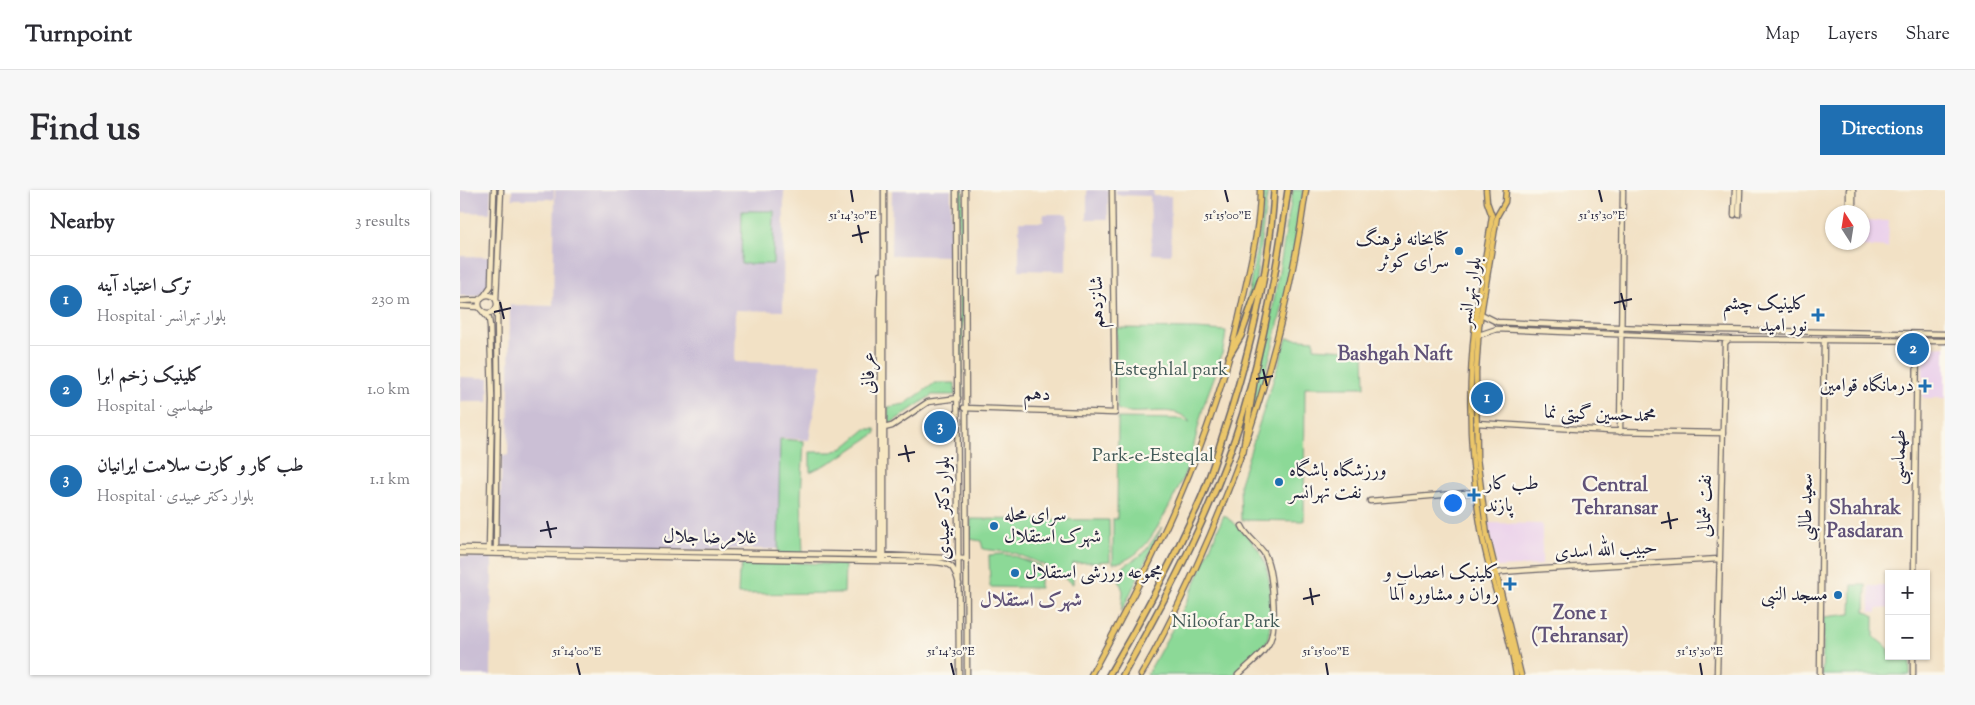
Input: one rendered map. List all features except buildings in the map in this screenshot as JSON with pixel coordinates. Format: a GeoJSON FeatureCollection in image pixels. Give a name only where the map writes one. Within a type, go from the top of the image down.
{"type":"FeatureCollection","features":[{"type":"Feature","properties":{"kind":"highway"},"geometry":{"type":"LineString","coordinates":[[1109,675],[1157,591],[1207,483],[1232,408],[1249,348],[1270,240],[1274,190]]}},
{"type":"Feature","properties":{"kind":"highway"},"geometry":{"type":"LineString","coordinates":[[1123,675],[1177,577],[1218,485],[1243,413],[1268,314],[1288,190]]}},
{"type":"Feature","properties":{"kind":"highway"},"geometry":{"type":"LineString","coordinates":[[1229,356],[1241,336],[1259,282],[1265,271]]}},
{"type":"Feature","properties":{"kind":"highway"},"geometry":{"type":"LineString","coordinates":[[1243,452],[1258,358]]}},
{"type":"Feature","properties":{"kind":"main road"},"geometry":{"type":"LineString","coordinates":[[1091,675],[1141,581],[1170,519],[1210,418],[1229,356],[1251,265],[1260,190]]}},
{"type":"Feature","properties":{"kind":"main road"},"geometry":{"type":"LineString","coordinates":[[1143,675],[1187,587],[1214,527],[1243,452],[1276,345],[1292,276],[1306,190]]}},
{"type":"Feature","properties":{"kind":"main road","name":"بلوار تهرانسر"},"geometry":{"type":"LineString","coordinates":[[1478,492],[1472,458],[1472,362],[1476,312],[1492,216],[1487,202],[1486,190]]}},
{"type":"Feature","properties":{"kind":"main road","name":"بلوار تهرانسر"},"geometry":{"type":"LineString","coordinates":[[1506,190],[1505,202],[1497,216],[1479,335],[1476,372],[1478,492],[1482,536],[1521,675]]}},
{"type":"Feature","properties":{"kind":"main road"},"geometry":{"type":"LineString","coordinates":[[1491,210],[1500,210]]}},
{"type":"Feature","properties":{"kind":"main road","name":"بلوار تهرانسر"},"geometry":{"type":"LineString","coordinates":[[1494,574],[1516,675]]}},
{"type":"Feature","properties":{"kind":"street"},"geometry":{"type":"LineString","coordinates":[[479,307],[480,300],[491,282],[494,190]]}},
{"type":"Feature","properties":{"kind":"street"},"geometry":{"type":"LineString","coordinates":[[496,548],[498,401],[496,300],[501,190]]}},
{"type":"Feature","properties":{"kind":"street","name":"عرفانی"},"geometry":{"type":"LineString","coordinates":[[882,558],[884,190]]}},
{"type":"Feature","properties":{"kind":"street","name":"عرفانی"},"geometry":{"type":"LineString","coordinates":[[882,558],[880,311],[884,190]]}},
{"type":"Feature","properties":{"kind":"street","name":"بلوار دکتر عبیدی"},"geometry":{"type":"LineString","coordinates":[[956,190],[959,675]]}},
{"type":"Feature","properties":{"kind":"street","name":"بلوار دکتر عبیدی"},"geometry":{"type":"LineString","coordinates":[[965,190],[967,675]]}},
{"type":"Feature","properties":{"kind":"street","name":"شانزدهم"},"geometry":{"type":"LineString","coordinates":[[1112,190],[1115,413]]}},
{"type":"Feature","properties":{"kind":"street"},"geometry":{"type":"LineString","coordinates":[[1620,432],[1624,190]]}},
{"type":"Feature","properties":{"kind":"street"},"geometry":{"type":"LineString","coordinates":[[1735,190],[1737,215],[1740,190]]}},
{"type":"Feature","properties":{"kind":"street"},"geometry":{"type":"LineString","coordinates":[[1849,190],[1849,205]]}},
{"type":"Feature","properties":{"kind":"street"},"geometry":{"type":"LineString","coordinates":[[1853,190],[1853,205]]}},
{"type":"Feature","properties":{"kind":"street"},"geometry":{"type":"LineString","coordinates":[[484,296],[491,296],[496,300]]}},
{"type":"Feature","properties":{"kind":"street"},"geometry":{"type":"LineString","coordinates":[[460,301],[480,300]]}},
{"type":"Feature","properties":{"kind":"street"},"geometry":{"type":"LineString","coordinates":[[460,306],[479,307],[489,319],[490,326],[492,400],[489,551]]}},
{"type":"Feature","properties":{"kind":"street"},"geometry":{"type":"LineString","coordinates":[[483,312],[490,313],[497,306]]}},
{"type":"Feature","properties":{"kind":"street"},"geometry":{"type":"LineString","coordinates":[[1479,335],[1492,330],[1519,330],[1729,339],[1942,341],[1944,338],[1943,334],[1622,328],[1520,323],[1492,321],[1481,314]]}},
{"type":"Feature","properties":{"kind":"street"},"geometry":{"type":"LineString","coordinates":[[1519,330],[1520,323]]}},
{"type":"Feature","properties":{"kind":"street","name":"سعید طالبی"},"geometry":{"type":"LineString","coordinates":[[1820,675],[1825,332]]}},
{"type":"Feature","properties":{"kind":"street","name":"نفت شمالی"},"geometry":{"type":"LineString","coordinates":[[1717,675],[1725,343],[1729,339]]}},
{"type":"Feature","properties":{"kind":"street","name":"طهماسبی"},"geometry":{"type":"LineString","coordinates":[[1914,570],[1917,341]]}},
{"type":"Feature","properties":{"kind":"street"},"geometry":{"type":"LineString","coordinates":[[884,428],[892,426],[928,402],[958,398]]}},
{"type":"Feature","properties":{"kind":"street"},"geometry":{"type":"LineString","coordinates":[[492,400],[498,401]]}},
{"type":"Feature","properties":{"kind":"street","name":"دهم"},"geometry":{"type":"LineString","coordinates":[[958,408],[1115,413]]}},
{"type":"Feature","properties":{"kind":"street","name":"محمدحسین گیتی نما"},"geometry":{"type":"LineString","coordinates":[[1476,423],[1620,432],[1723,433]]}},
{"type":"Feature","properties":{"kind":"street"},"geometry":{"type":"LineString","coordinates":[[1370,501],[1478,492]]}},
{"type":"Feature","properties":{"kind":"street"},"geometry":{"type":"LineString","coordinates":[[1238,675],[1261,653],[1270,640],[1273,603],[1272,578],[1264,553],[1242,526]]}},
{"type":"Feature","properties":{"kind":"street","name":"غلامرضا جلال"},"geometry":{"type":"LineString","coordinates":[[460,548],[489,551]]}},
{"type":"Feature","properties":{"kind":"street","name":"غلامرضا جلال"},"geometry":{"type":"LineString","coordinates":[[460,553],[489,551],[496,548],[966,559]]}},
{"type":"Feature","properties":{"kind":"street","name":"غلامرضا جلال"},"geometry":{"type":"LineString","coordinates":[[882,558],[951,565],[959,584]]}},
{"type":"Feature","properties":{"kind":"street","name":"حبیب الله اسدی"},"geometry":{"type":"LineString","coordinates":[[1494,574],[1720,559]]}},
{"type":"Feature","properties":{"kind":"street"},"geometry":{"type":"LineString","coordinates":[[1494,574],[1502,572]]}},
{"type":"Feature","properties":{"kind":"street"},"geometry":{"type":"LineString","coordinates":[[1494,574],[1502,572]]}},
{"type":"Feature","properties":{"kind":"street"},"geometry":{"type":"LineString","coordinates":[[1913,660],[1913,675]]}},
{"type":"Feature","properties":{"kind":"shaded area"},"geometry":{"type":"Polygon","coordinates":[[[460,190],[491,190],[490,213],[460,212],[460,190]]]}},
{"type":"Feature","properties":{"kind":"shaded area"},"geometry":{"type":"Polygon","coordinates":[[[512,190],[554,190],[554,199],[512,199],[512,190]]]}},
{"type":"Feature","properties":{"kind":"shaded area"},"geometry":{"type":"Polygon","coordinates":[[[555,190],[784,190],[783,311],[735,310],[734,362],[822,364],[809,440],[781,438],[778,549],[730,549],[730,551],[607,549],[604,546],[592,548],[502,546],[499,544],[502,456],[508,455],[510,305],[553,306],[555,190]]]}},
{"type":"Feature","properties":{"kind":"shaded area"},"geometry":{"type":"Polygon","coordinates":[[[892,190],[951,190],[950,256],[891,255],[892,190]]]}},
{"type":"Feature","properties":{"kind":"shaded area"},"geometry":{"type":"Polygon","coordinates":[[[1087,190],[1108,190],[1108,219],[1087,219],[1087,190]]]}},
{"type":"Feature","properties":{"kind":"shaded area"},"geometry":{"type":"Polygon","coordinates":[[[1116,190],[1153,190],[1154,196],[1171,196],[1171,255],[1152,254],[1150,196],[1116,195],[1116,190]]]}},
{"type":"Feature","properties":{"kind":"shaded area"},"geometry":{"type":"Polygon","coordinates":[[[1044,214],[1067,214],[1066,271],[1019,270],[1019,222],[1043,222],[1044,214]]]}},
{"type":"Feature","properties":{"kind":"shaded area"},"geometry":{"type":"Polygon","coordinates":[[[1870,220],[1889,221],[1888,248],[1870,247],[1870,220]]]}},
{"type":"Feature","properties":{"kind":"shaded area"},"geometry":{"type":"Polygon","coordinates":[[[460,256],[489,257],[489,286],[478,296],[460,296],[460,256]]]}},
{"type":"Feature","properties":{"kind":"shaded area"},"geometry":{"type":"Polygon","coordinates":[[[1945,346],[1945,398],[1923,398],[1923,347],[1945,346]]]}},
{"type":"Feature","properties":{"kind":"shaded area"},"geometry":{"type":"Polygon","coordinates":[[[460,377],[489,378],[488,402],[460,402],[460,377]]]}},
{"type":"Feature","properties":{"kind":"shaded area"},"geometry":{"type":"Polygon","coordinates":[[[1488,523],[1542,524],[1542,565],[1497,567],[1488,523]]]}},
{"type":"Feature","properties":{"kind":"shaded area"},"geometry":{"type":"Polygon","coordinates":[[[460,557],[492,557],[491,675],[460,675],[460,557]]]}},
{"type":"Feature","properties":{"kind":"shaded area"},"geometry":{"type":"Polygon","coordinates":[[[1869,586],[1885,586],[1885,608],[1877,609],[1877,612],[1870,611],[1869,586]]]}},
{"type":"Feature","properties":{"kind":"green space"},"geometry":{"type":"Polygon","coordinates":[[[958,190],[963,190],[962,401],[960,399],[958,190]]]}},
{"type":"Feature","properties":{"kind":"green space"},"geometry":{"type":"Polygon","coordinates":[[[1263,190],[1268,190],[1255,286],[1243,325],[1262,217],[1263,190]]]}},
{"type":"Feature","properties":{"kind":"green space"},"geometry":{"type":"Polygon","coordinates":[[[1293,190],[1303,190],[1294,250],[1275,339],[1250,427],[1256,378],[1273,306],[1293,190]]]}},
{"type":"Feature","properties":{"kind":"green space"},"geometry":{"type":"Polygon","coordinates":[[[742,211],[774,211],[773,264],[741,264],[742,211]]]}},
{"type":"Feature","properties":{"kind":"green space","name":"Esteghlal park"},"geometry":{"type":"Polygon","coordinates":[[[1116,328],[1226,331],[1223,351],[1203,408],[1187,469],[1164,517],[1151,538],[1138,552],[1122,561],[1113,563],[1113,519],[1117,519],[1118,418],[1181,419],[1190,422],[1183,416],[1165,411],[1126,412],[1117,409],[1116,328]]]}},
{"type":"Feature","properties":{"kind":"green space"},"geometry":{"type":"Polygon","coordinates":[[[1287,338],[1314,340],[1314,348],[1364,351],[1365,387],[1305,387],[1304,521],[1241,520],[1240,483],[1287,338]]]}},
{"type":"Feature","properties":{"kind":"green space"},"geometry":{"type":"Polygon","coordinates":[[[935,383],[955,383],[955,395],[932,395],[888,425],[888,407],[905,404],[935,383]]]}},
{"type":"Feature","properties":{"kind":"green space"},"geometry":{"type":"Polygon","coordinates":[[[866,429],[875,429],[876,433],[837,459],[810,472],[810,452],[832,452],[843,448],[866,429]]]}},
{"type":"Feature","properties":{"kind":"green space"},"geometry":{"type":"Polygon","coordinates":[[[780,439],[804,441],[801,497],[803,554],[778,554],[780,439]]]}},
{"type":"Feature","properties":{"kind":"green space","name":"Niloofar Park"},"geometry":{"type":"Polygon","coordinates":[[[1224,515],[1247,535],[1255,545],[1266,566],[1270,592],[1270,626],[1266,643],[1233,675],[1147,675],[1186,604],[1224,515]]]}},
{"type":"Feature","properties":{"kind":"green space","name":"Park-e-Esteqlal"},"geometry":{"type":"Polygon","coordinates":[[[971,519],[1109,520],[1110,561],[1073,563],[1073,584],[1042,564],[1014,553],[983,549],[981,541],[970,539],[971,519]]]}},
{"type":"Feature","properties":{"kind":"green space"},"geometry":{"type":"Polygon","coordinates":[[[1162,527],[1121,613],[1123,591],[1117,575],[1124,566],[1144,553],[1162,527]]]}},
{"type":"Feature","properties":{"kind":"green space","name":"مجموعه ورزشی استقلال"},"geometry":{"type":"Polygon","coordinates":[[[1002,554],[1014,556],[1040,566],[1040,588],[990,587],[989,555],[1002,554]]]}},
{"type":"Feature","properties":{"kind":"green space"},"geometry":{"type":"Polygon","coordinates":[[[744,560],[845,565],[844,593],[738,594],[739,574],[744,560]]]}},
{"type":"Feature","properties":{"kind":"green space"},"geometry":{"type":"Polygon","coordinates":[[[1852,585],[1866,585],[1865,611],[1874,616],[1874,637],[1885,646],[1885,660],[1910,660],[1910,675],[1822,675],[1824,617],[1851,614],[1852,585]]]}},
{"type":"Feature","properties":{"kind":"place","name":"کتابخانه فرهنگ سرای کوثر"},"geometry":{"type":"Point","coordinates":[1459,251]}},
{"type":"Feature","properties":{"kind":"place","name":"کلینیک چشم نور امید"},"geometry":{"type":"Point","coordinates":[1818,315]}},
{"type":"Feature","properties":{"kind":"place","name":"کلینیک زخم ابرا"},"geometry":{"type":"Point","coordinates":[1913,349]}},
{"type":"Feature","properties":{"kind":"place","name":"درمانگاه قوامین"},"geometry":{"type":"Point","coordinates":[1925,386]}},
{"type":"Feature","properties":{"kind":"place","name":"ترک اعتیاد آینه"},"geometry":{"type":"Point","coordinates":[1487,398]}},
{"type":"Feature","properties":{"kind":"place","name":"طب کار و کارت سلامت ایرانیان"},"geometry":{"type":"Point","coordinates":[940,427]}},
{"type":"Feature","properties":{"kind":"place","name":"ورزشگاه باشگاه نفت تهرانسر"},"geometry":{"type":"Point","coordinates":[1279,482]}},
{"type":"Feature","properties":{"kind":"place","name":"طب کار پازند"},"geometry":{"type":"Point","coordinates":[1474,495]}},
{"type":"Feature","properties":{"kind":"place","name":"سرای محله شهرک استقلال"},"geometry":{"type":"Point","coordinates":[994,526]}},
{"type":"Feature","properties":{"kind":"place","name":"مجموعه ورزشی استقلال"},"geometry":{"type":"Point","coordinates":[1015,573]}},
{"type":"Feature","properties":{"kind":"place","name":"کلینیک اعصاب و روان و مشاوره آلما"},"geometry":{"type":"Point","coordinates":[1510,584]}},
{"type":"Feature","properties":{"kind":"place","name":"مسجد النبی"},"geometry":{"type":"Point","coordinates":[1838,595]}},
{"type":"Feature","properties":{"kind":"district","name":"Bashgah Naft"},"geometry":{"type":"Point","coordinates":[1395,355]}},
{"type":"Feature","properties":{"kind":"district","name":"Central Tehransar"},"geometry":{"type":"Point","coordinates":[1615,498]}},
{"type":"Feature","properties":{"kind":"district","name":"Shahrak Pasdaran"},"geometry":{"type":"Point","coordinates":[1865,520]}},
{"type":"Feature","properties":{"kind":"district","name":"شهرک استقلال"},"geometry":{"type":"Point","coordinates":[1031,601]}},
{"type":"Feature","properties":{"kind":"district","name":"Zone 1 (Tehransar)"},"geometry":{"type":"Point","coordinates":[1580,626]}}]}
